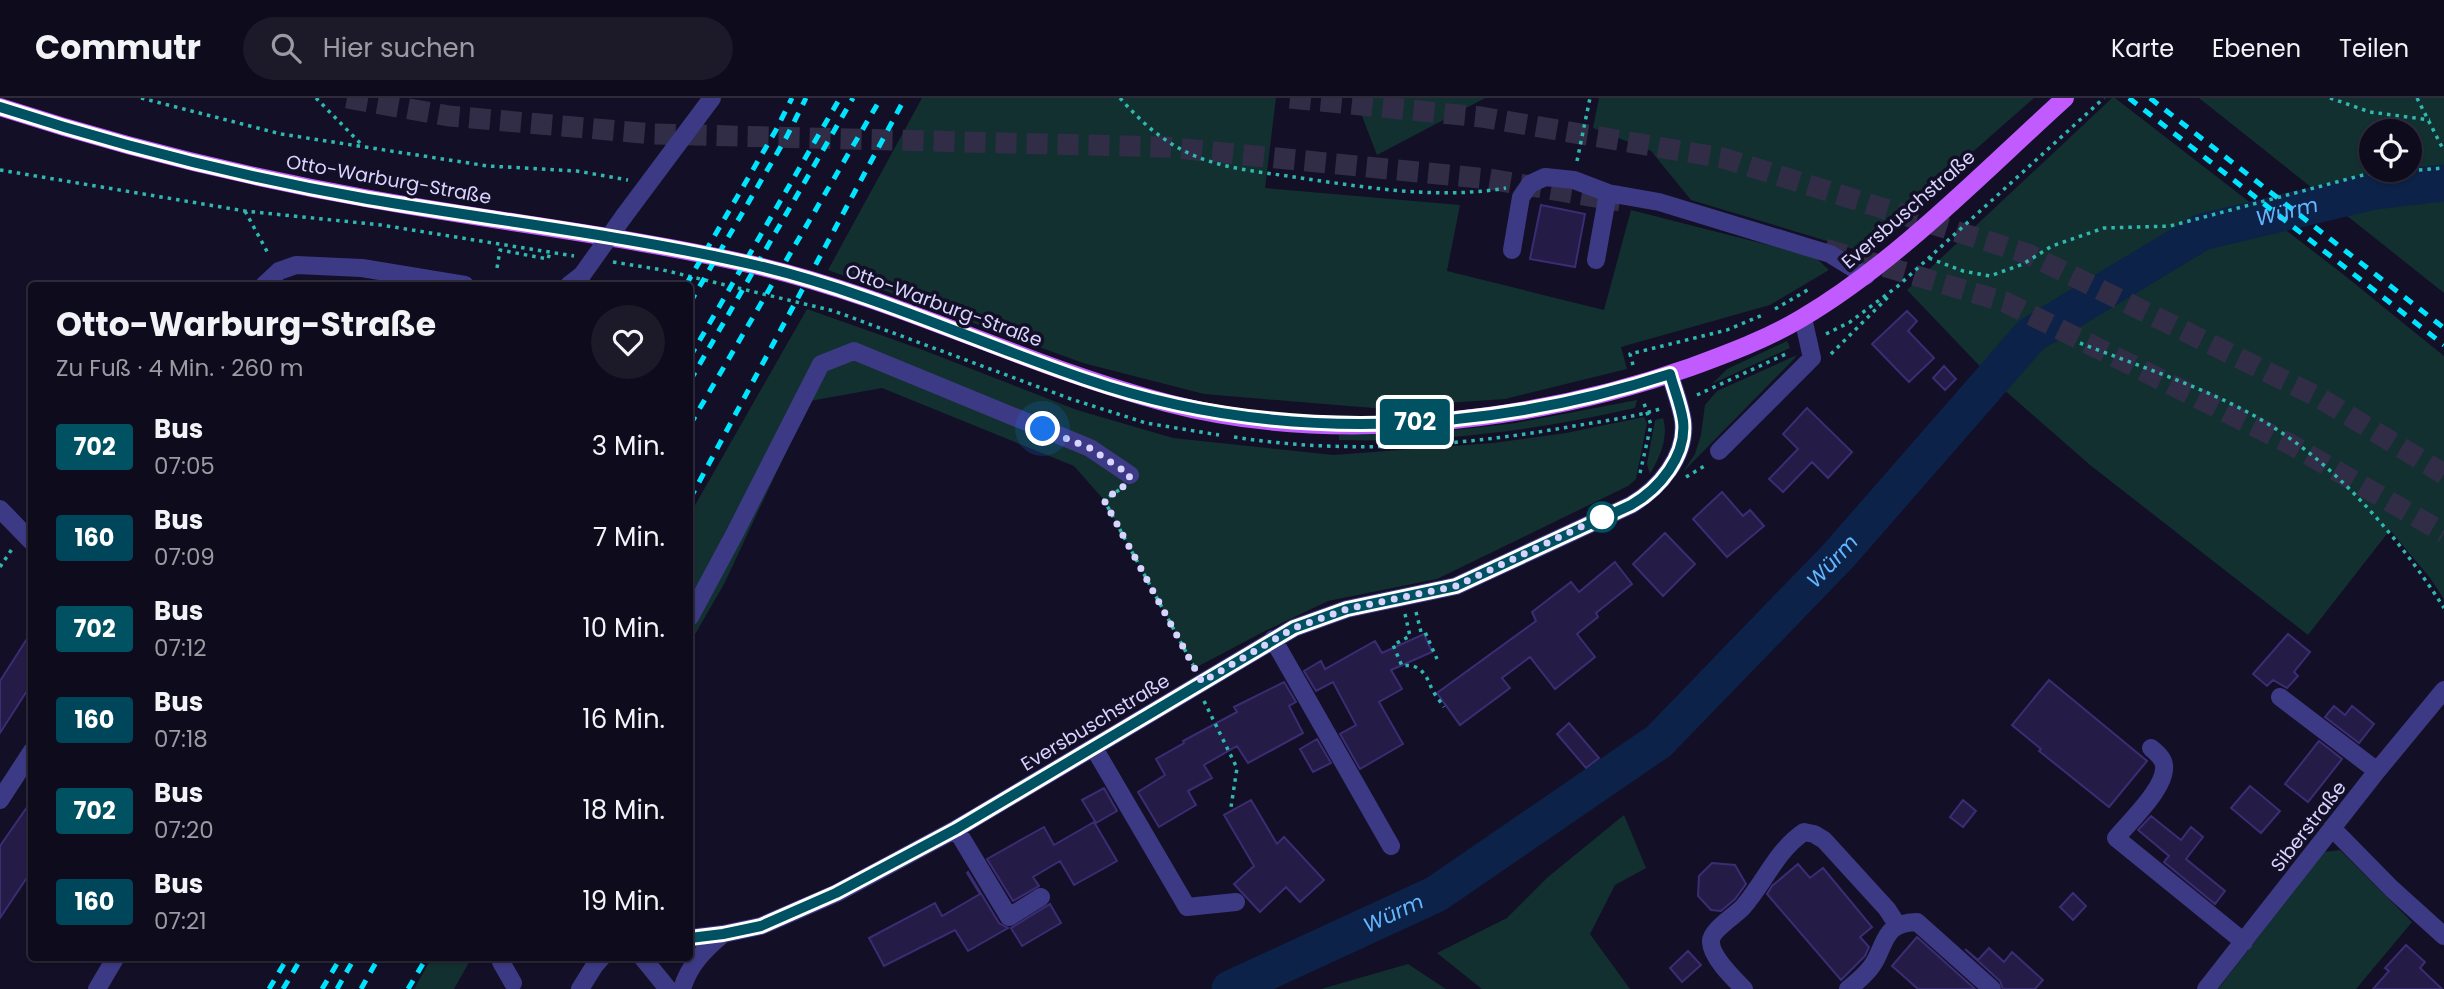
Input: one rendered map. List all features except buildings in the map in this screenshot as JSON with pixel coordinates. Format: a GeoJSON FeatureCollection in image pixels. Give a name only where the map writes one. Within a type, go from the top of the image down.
{"type":"FeatureCollection","features":[{"type":"Feature","properties":{"kind":"main road","name":"Eversbuschstraße"},"geometry":{"type":"LineString","coordinates":[[1670,374],[1728,354],[1803,318],[1866,276],[2065,98]]}},
{"type":"Feature","properties":{"kind":"main road","name":"Otto-Warburg-Straße"},"geometry":{"type":"LineString","coordinates":[[0,107],[150,152],[255,176],[365,198],[664,247],[759,267],[832,286],[1086,380],[1173,405],[1257,419],[1340,425],[1501,415],[1586,398],[1670,374]]}},
{"type":"Feature","properties":{"kind":"street"},"geometry":{"type":"LineString","coordinates":[[576,280],[712,98]]}},
{"type":"Feature","properties":{"kind":"street"},"geometry":{"type":"LineString","coordinates":[[1513,250],[1521,197],[1530,184],[1545,177],[1574,180],[1608,193],[1659,202],[1830,254],[1866,276]]}},
{"type":"Feature","properties":{"kind":"street"},"geometry":{"type":"LineString","coordinates":[[1596,260],[1608,193]]}},
{"type":"Feature","properties":{"kind":"street"},"geometry":{"type":"LineString","coordinates":[[267,282],[279,271],[296,265],[362,268],[447,282]]}},
{"type":"Feature","properties":{"kind":"street"},"geometry":{"type":"LineString","coordinates":[[1719,452],[1812,358],[1803,318]]}},
{"type":"Feature","properties":{"kind":"street"},"geometry":{"type":"LineString","coordinates":[[693,611],[821,364],[854,351],[1090,448],[1130,475]]}},
{"type":"Feature","properties":{"kind":"street","name":"Eversbuschstraße"},"geometry":{"type":"LineString","coordinates":[[693,938],[761,926],[824,899],[956,829],[1294,628],[1347,609],[1456,586],[1643,498],[1664,479],[1681,442],[1684,426],[1670,374]]}},
{"type":"Feature","properties":{"kind":"street"},"geometry":{"type":"LineString","coordinates":[[0,509],[28,538]]}},
{"type":"Feature","properties":{"kind":"street"},"geometry":{"type":"LineString","coordinates":[[1273,639],[1391,846]]}},
{"type":"Feature","properties":{"kind":"street","name":"Siberstraße"},"geometry":{"type":"LineString","coordinates":[[2206,989],[2444,690]]}},
{"type":"Feature","properties":{"kind":"street"},"geometry":{"type":"LineString","coordinates":[[2280,697],[2377,771]]}},
{"type":"Feature","properties":{"kind":"street"},"geometry":{"type":"LineString","coordinates":[[1094,748],[1187,907],[1236,902]]}},
{"type":"Feature","properties":{"kind":"street"},"geometry":{"type":"LineString","coordinates":[[2151,748],[2161,757],[2165,767],[2162,779],[2155,792],[2116,838],[2244,942]]}},
{"type":"Feature","properties":{"kind":"street"},"geometry":{"type":"LineString","coordinates":[[0,800],[28,757]]}},
{"type":"Feature","properties":{"kind":"street"},"geometry":{"type":"LineString","coordinates":[[2332,828],[2392,889],[2444,936]]}},
{"type":"Feature","properties":{"kind":"street"},"geometry":{"type":"LineString","coordinates":[[956,829],[1009,916],[1041,897]]}},
{"type":"Feature","properties":{"kind":"street"},"geometry":{"type":"LineString","coordinates":[[1744,989],[1726,970],[1713,951],[1710,940],[1742,908],[1791,841],[1804,832],[1824,840],[1887,909],[1898,926]]}},
{"type":"Feature","properties":{"kind":"street"},"geometry":{"type":"LineString","coordinates":[[1847,989],[1875,962],[1891,929],[1905,923],[1917,922],[1992,989]]}},
{"type":"Feature","properties":{"kind":"street"},"geometry":{"type":"LineString","coordinates":[[682,989],[685,977],[702,952],[723,934]]}},
{"type":"Feature","properties":{"kind":"street"},"geometry":{"type":"LineString","coordinates":[[97,989],[114,961]]}},
{"type":"Feature","properties":{"kind":"street"},"geometry":{"type":"LineString","coordinates":[[501,961],[513,983]]}},
{"type":"Feature","properties":{"kind":"street"},"geometry":{"type":"LineString","coordinates":[[580,989],[598,961]]}},
{"type":"Feature","properties":{"kind":"street"},"geometry":{"type":"LineString","coordinates":[[645,961],[668,989]]}},
{"type":"Feature","properties":{"kind":"path"},"geometry":{"type":"LineString","coordinates":[[141,98],[281,134],[488,166],[626,178],[645,187]]}},
{"type":"Feature","properties":{"kind":"path"},"geometry":{"type":"LineString","coordinates":[[316,98],[362,146]]}},
{"type":"Feature","properties":{"kind":"path"},"geometry":{"type":"LineString","coordinates":[[1120,98],[1142,123],[1164,140],[1196,156],[1239,169],[1422,194],[1500,189],[1530,184]]}},
{"type":"Feature","properties":{"kind":"path"},"geometry":{"type":"LineString","coordinates":[[1574,180],[1590,98]]}},
{"type":"Feature","properties":{"kind":"path"},"geometry":{"type":"LineString","coordinates":[[2330,98],[2370,113],[2430,120]]}},
{"type":"Feature","properties":{"kind":"path"},"geometry":{"type":"LineString","coordinates":[[2417,98],[2444,151]]}},
{"type":"Feature","properties":{"kind":"path"},"geometry":{"type":"LineString","coordinates":[[1929,258],[1963,271],[1990,276],[2023,264],[2052,246],[2104,228],[2170,226],[2367,174],[2444,168]]}},
{"type":"Feature","properties":{"kind":"path"},"geometry":{"type":"LineString","coordinates":[[0,170],[245,211],[381,225],[575,256]]}},
{"type":"Feature","properties":{"kind":"path"},"geometry":{"type":"LineString","coordinates":[[245,211],[264,245]]}},
{"type":"Feature","properties":{"kind":"path"},"geometry":{"type":"LineString","coordinates":[[498,268],[500,250],[548,259],[550,252]]}},
{"type":"Feature","properties":{"kind":"path"},"geometry":{"type":"LineString","coordinates":[[613,262],[663,270],[834,311],[1071,400],[1146,423],[1276,444],[1386,446],[1488,439],[1545,431],[1678,403]]}},
{"type":"Feature","properties":{"kind":"path"},"geometry":{"type":"LineString","coordinates":[[1639,384],[1630,354],[1727,330],[1772,312],[1816,285]]}},
{"type":"Feature","properties":{"kind":"path"},"geometry":{"type":"LineString","coordinates":[[2080,343],[2235,407],[2276,428],[2344,485],[2395,542],[2444,608]]}},
{"type":"Feature","properties":{"kind":"path"},"geometry":{"type":"LineString","coordinates":[[1639,476],[1649,443],[1651,425],[1647,411]]}},
{"type":"Feature","properties":{"kind":"path"},"geometry":{"type":"LineString","coordinates":[[1130,475],[1127,484],[1104,500],[1199,685],[1237,768],[1231,807]]}},
{"type":"Feature","properties":{"kind":"path"},"geometry":{"type":"LineString","coordinates":[[1407,597],[1420,632],[1425,632],[1437,659]]}},
{"type":"Feature","properties":{"kind":"path"},"geometry":{"type":"LineString","coordinates":[[1407,597],[1410,636],[1393,645],[1402,666],[1418,666],[1431,681],[1444,707]]}},
{"type":"Feature","properties":{"kind":"green space"},"geometry":{"type":"Polygon","coordinates":[[[922,98],[1276,98],[1265,188],[1460,205],[1447,271],[1604,310],[1631,210],[1815,257],[1829,270],[1770,305],[1621,347],[1627,369],[1505,399],[1373,408],[1204,394],[1083,363],[828,270],[922,98]]]}},
{"type":"Feature","properties":{"kind":"green space"},"geometry":{"type":"Polygon","coordinates":[[[1355,98],[1485,98],[1377,155],[1355,98]]]}},
{"type":"Feature","properties":{"kind":"green space"},"geometry":{"type":"Polygon","coordinates":[[[1599,98],[2034,98],[1860,251],[1691,200],[1651,151],[1593,128],[1599,98]]]}},
{"type":"Feature","properties":{"kind":"green space"},"geometry":{"type":"Polygon","coordinates":[[[2112,98],[2344,275],[2444,356],[2444,599],[2390,530],[2308,635],[2090,465],[1994,381],[1907,290],[2112,98]]]}},
{"type":"Feature","properties":{"kind":"green space"},"geometry":{"type":"Polygon","coordinates":[[[2199,98],[2444,98],[2444,293],[2199,98]]]}},
{"type":"Feature","properties":{"kind":"green space"},"geometry":{"type":"Polygon","coordinates":[[[807,309],[923,350],[1077,410],[1173,438],[1333,455],[1493,443],[1566,433],[1644,417],[1647,423],[1636,479],[1628,486],[1437,579],[1328,601],[1195,668],[1104,500],[1074,466],[882,388],[810,401],[724,584],[693,638],[693,509],[807,309]]]}},
{"type":"Feature","properties":{"kind":"green space"},"geometry":{"type":"Polygon","coordinates":[[[1787,341],[1790,348],[1712,384],[1727,369],[1787,341]]]}},
{"type":"Feature","properties":{"kind":"green space"},"geometry":{"type":"Polygon","coordinates":[[[1797,355],[1683,472],[1695,454],[1705,405],[1717,391],[1797,355]]]}},
{"type":"Feature","properties":{"kind":"green space"},"geometry":{"type":"Polygon","coordinates":[[[1637,400],[1635,408],[1525,429],[1451,437],[1339,440],[1339,435],[1447,431],[1516,423],[1637,400]]]}},
{"type":"Feature","properties":{"kind":"green space"},"geometry":{"type":"Polygon","coordinates":[[[1663,418],[1665,432],[1662,447],[1650,474],[1647,464],[1655,420],[1663,418]]]}},
{"type":"Feature","properties":{"kind":"green space"},"geometry":{"type":"Polygon","coordinates":[[[1624,815],[1646,868],[1615,885],[1590,934],[1630,989],[1482,989],[1437,953],[1507,918],[1548,877],[1624,815]]]}},
{"type":"Feature","properties":{"kind":"green space"},"geometry":{"type":"Polygon","coordinates":[[[2340,850],[2412,922],[2356,989],[2218,989],[2324,852],[2340,850]]]}},
{"type":"Feature","properties":{"kind":"green space"},"geometry":{"type":"Polygon","coordinates":[[[430,961],[470,961],[454,989],[414,989],[430,961]]]}},
{"type":"Feature","properties":{"kind":"green space"},"geometry":{"type":"Polygon","coordinates":[[[1408,964],[1446,989],[1321,989],[1408,964]]]}},
{"type":"Feature","properties":{"kind":"waterway","name":"Würm"},"geometry":{"type":"LineString","coordinates":[[1230,989],[1436,894],[1659,741],[1839,555],[2031,335],[2202,232],[2374,191],[2444,183]]}},
{"type":"Feature","properties":{"kind":"tunnel"},"geometry":{"type":"LineString","coordinates":[[347,98],[449,116],[654,134],[1165,147],[1489,179],[1620,201]]}},
{"type":"Feature","properties":{"kind":"tunnel"},"geometry":{"type":"LineString","coordinates":[[1290,98],[1481,117],[1723,158],[2028,254],[2320,398],[2444,474]]}},
{"type":"Feature","properties":{"kind":"tunnel"},"geometry":{"type":"LineString","coordinates":[[1825,249],[2005,302],[2290,444],[2444,533]]}},
{"type":"Feature","properties":{"kind":"railway"},"geometry":{"type":"LineString","coordinates":[[688,282],[792,98]]}},
{"type":"Feature","properties":{"kind":"railway"},"geometry":{"type":"LineString","coordinates":[[693,298],[787,136],[806,98]]}},
{"type":"Feature","properties":{"kind":"railway"},"geometry":{"type":"LineString","coordinates":[[693,352],[840,98]]}},
{"type":"Feature","properties":{"kind":"railway"},"geometry":{"type":"LineString","coordinates":[[693,376],[853,98]]}},
{"type":"Feature","properties":{"kind":"railway"},"geometry":{"type":"LineString","coordinates":[[693,420],[881,98]]}},
{"type":"Feature","properties":{"kind":"railway"},"geometry":{"type":"LineString","coordinates":[[693,493],[905,98]]}},
{"type":"Feature","properties":{"kind":"railway"},"geometry":{"type":"LineString","coordinates":[[2129,98],[2444,345]]}},
{"type":"Feature","properties":{"kind":"railway"},"geometry":{"type":"LineString","coordinates":[[2150,98],[2444,328]]}},
{"type":"Feature","properties":{"kind":"railway"},"geometry":{"type":"LineString","coordinates":[[269,989],[286,961]]}},
{"type":"Feature","properties":{"kind":"railway"},"geometry":{"type":"LineString","coordinates":[[283,989],[300,961]]}},
{"type":"Feature","properties":{"kind":"railway"},"geometry":{"type":"LineString","coordinates":[[322,989],[339,961]]}},
{"type":"Feature","properties":{"kind":"railway"},"geometry":{"type":"LineString","coordinates":[[337,989],[353,961]]}},
{"type":"Feature","properties":{"kind":"railway"},"geometry":{"type":"LineString","coordinates":[[361,989],[377,961]]}},
{"type":"Feature","properties":{"kind":"railway"},"geometry":{"type":"LineString","coordinates":[[408,989],[425,961]]}},
{"type":"Feature","properties":{"kind":"bus line","name":"702"},"geometry":{"type":"LineString","coordinates":[[0,107],[71,131],[255,176],[365,198],[664,247],[759,267],[832,286],[1086,380],[1173,405],[1257,419],[1340,425],[1501,415],[1586,398],[1670,374],[1683,418],[1681,442],[1664,479],[1631,505],[1456,586],[1347,609],[1294,628],[956,829],[836,893],[761,926],[693,938]]}},
{"type":"Feature","properties":{"kind":"route"},"geometry":{"type":"LineString","coordinates":[[1043,429],[1090,448],[1130,475],[1127,484],[1104,500],[1202,682],[1294,628],[1347,609],[1456,586],[1602,517]]}}]}
